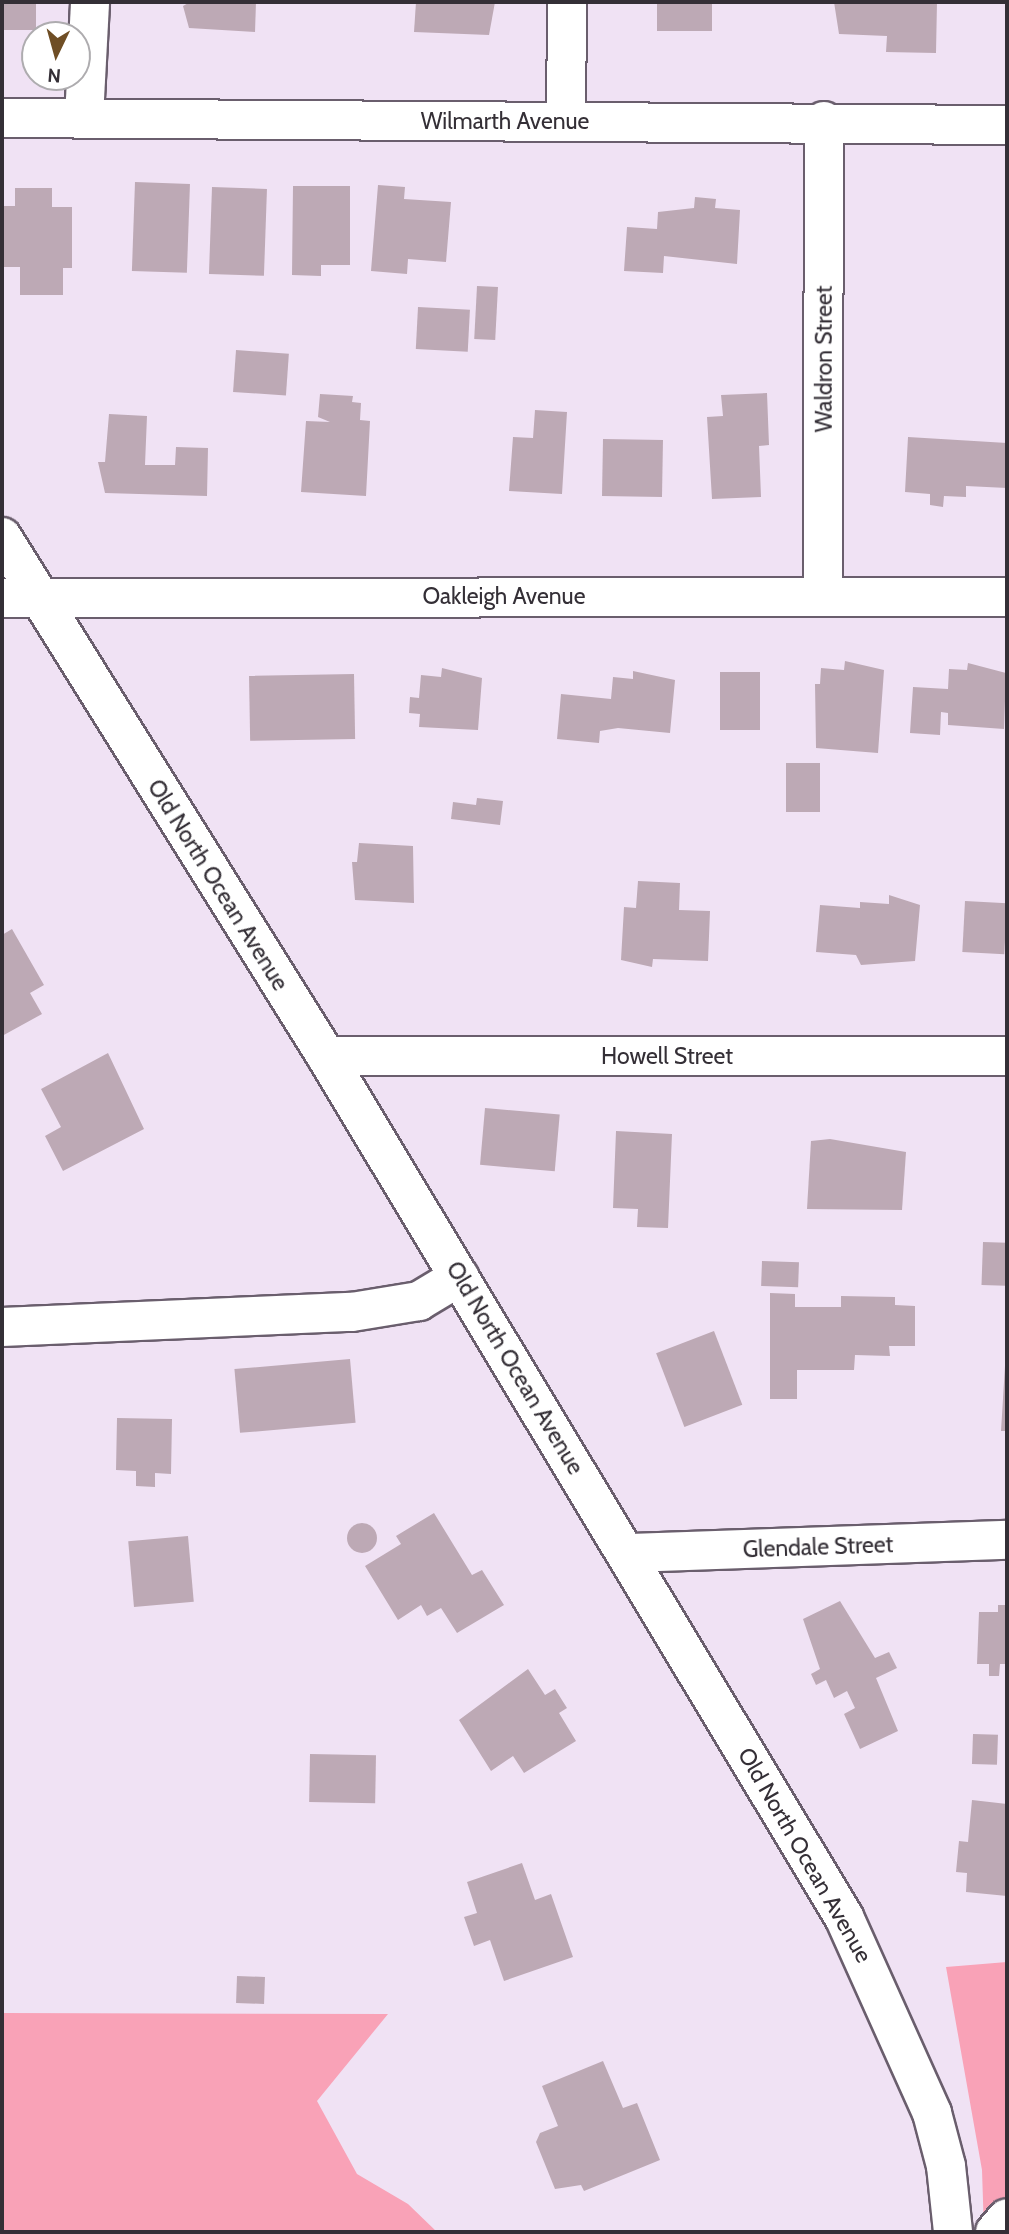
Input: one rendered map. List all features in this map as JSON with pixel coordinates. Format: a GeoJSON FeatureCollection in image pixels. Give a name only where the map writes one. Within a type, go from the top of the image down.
{"type":"FeatureCollection","features":[{"type":"Feature","properties":{"kind":"street"},"geometry":{"type":"LineString","coordinates":[[85,118],[90,2]]}},
{"type":"Feature","properties":{"kind":"street"},"geometry":{"type":"LineString","coordinates":[[566,121],[567,2]]}},
{"type":"Feature","properties":{"kind":"street","name":"Wilmarth Avenue"},"geometry":{"type":"LineString","coordinates":[[2,118],[824,121],[1007,125]]}},
{"type":"Feature","properties":{"kind":"street","name":"Waldron Street"},"geometry":{"type":"LineString","coordinates":[[823,596],[824,121]]}},
{"type":"Feature","properties":{"kind":"street","name":"Old North Ocean Avenue"},"geometry":{"type":"LineString","coordinates":[[2,537],[19,596],[326,1056],[628,1553],[885,1997],[932,2113],[946,2166],[953,2232]]}},
{"type":"Feature","properties":{"kind":"street","name":"Oakleigh Avenue"},"geometry":{"type":"LineString","coordinates":[[19,596],[1007,597]]}},
{"type":"Feature","properties":{"kind":"street","name":"Howell Street"},"geometry":{"type":"LineString","coordinates":[[326,1056],[1007,1056]]}},
{"type":"Feature","properties":{"kind":"street"},"geometry":{"type":"LineString","coordinates":[[2,1327],[352,1312],[419,1301],[459,1277]]}},
{"type":"Feature","properties":{"kind":"street","name":"Glendale Street"},"geometry":{"type":"LineString","coordinates":[[628,1553],[1007,1540]]}},
{"type":"Feature","properties":{"kind":"street"},"geometry":{"type":"LineString","coordinates":[[995,2232],[1007,2218]]}},
{"type":"Feature","properties":{"kind":"shaded area"},"geometry":{"type":"Polygon","coordinates":[[[1007,1962],[1007,2232],[984,2232],[982,2170],[946,1967],[1007,1962]]]}},
{"type":"Feature","properties":{"kind":"shaded area"},"geometry":{"type":"Polygon","coordinates":[[[2,2013],[388,2014],[317,2101],[357,2174],[408,2204],[437,2232],[2,2232],[2,2013]]]}},
{"type":"Feature","properties":{"kind":"building"},"geometry":{"type":"Polygon","coordinates":[[[2,2],[36,2],[36,21],[21,21],[21,30],[2,30],[2,2]]]}},
{"type":"Feature","properties":{"kind":"building"},"geometry":{"type":"Polygon","coordinates":[[[190,2],[256,2],[255,32],[189,28],[183,6],[190,2]]]}},
{"type":"Feature","properties":{"kind":"building"},"geometry":{"type":"Polygon","coordinates":[[[416,2],[495,2],[489,35],[414,32],[416,2]]]}},
{"type":"Feature","properties":{"kind":"building"},"geometry":{"type":"Polygon","coordinates":[[[657,2],[712,2],[712,31],[657,31],[657,2]]]}},
{"type":"Feature","properties":{"kind":"building"},"geometry":{"type":"Polygon","coordinates":[[[834,2],[937,2],[936,53],[886,52],[887,36],[839,34],[834,2]]]}},
{"type":"Feature","properties":{"kind":"building"},"geometry":{"type":"Polygon","coordinates":[[[135,182],[190,184],[187,273],[132,271],[135,182]]]}},
{"type":"Feature","properties":{"kind":"building"},"geometry":{"type":"Polygon","coordinates":[[[378,185],[405,187],[404,199],[451,202],[446,262],[408,259],[407,274],[371,271],[378,185]]]}},
{"type":"Feature","properties":{"kind":"building"},"geometry":{"type":"Polygon","coordinates":[[[293,186],[350,186],[350,265],[321,265],[321,276],[292,275],[293,186]]]}},
{"type":"Feature","properties":{"kind":"building"},"geometry":{"type":"Polygon","coordinates":[[[212,187],[267,189],[264,276],[209,274],[212,187]]]}},
{"type":"Feature","properties":{"kind":"building"},"geometry":{"type":"Polygon","coordinates":[[[15,188],[52,188],[52,207],[72,207],[72,268],[63,268],[63,295],[20,295],[20,267],[2,267],[2,206],[15,206],[15,188]]]}},
{"type":"Feature","properties":{"kind":"building"},"geometry":{"type":"Polygon","coordinates":[[[695,197],[716,199],[715,208],[740,210],[737,264],[664,256],[663,273],[624,271],[627,227],[657,229],[658,212],[694,208],[695,197]]]}},
{"type":"Feature","properties":{"kind":"building"},"geometry":{"type":"Polygon","coordinates":[[[477,286],[498,287],[495,340],[474,339],[477,286]]]}},
{"type":"Feature","properties":{"kind":"building"},"geometry":{"type":"Polygon","coordinates":[[[418,307],[470,310],[468,352],[416,349],[418,307]]]}},
{"type":"Feature","properties":{"kind":"building"},"geometry":{"type":"Polygon","coordinates":[[[236,350],[289,354],[286,396],[233,392],[236,350]]]}},
{"type":"Feature","properties":{"kind":"building"},"geometry":{"type":"Polygon","coordinates":[[[767,393],[769,445],[759,446],[761,497],[712,499],[707,417],[723,416],[721,395],[767,393]]]}},
{"type":"Feature","properties":{"kind":"building"},"geometry":{"type":"Polygon","coordinates":[[[320,394],[353,396],[352,402],[361,403],[360,420],[370,421],[366,496],[301,492],[306,421],[330,422],[318,417],[320,394]]]}},
{"type":"Feature","properties":{"kind":"building"},"geometry":{"type":"Polygon","coordinates":[[[535,410],[567,412],[562,494],[509,491],[513,437],[533,438],[535,410]]]}},
{"type":"Feature","properties":{"kind":"building"},"geometry":{"type":"Polygon","coordinates":[[[109,414],[147,416],[145,465],[175,465],[176,447],[208,448],[207,496],[105,493],[98,462],[105,462],[109,414]]]}},
{"type":"Feature","properties":{"kind":"building"},"geometry":{"type":"Polygon","coordinates":[[[908,437],[1007,443],[1007,488],[966,486],[966,497],[944,496],[943,507],[930,505],[930,494],[905,492],[908,437]]]}},
{"type":"Feature","properties":{"kind":"building"},"geometry":{"type":"Polygon","coordinates":[[[603,439],[663,440],[662,497],[602,496],[603,439]]]}},
{"type":"Feature","properties":{"kind":"building"},"geometry":{"type":"Polygon","coordinates":[[[845,661],[884,670],[878,753],[816,748],[815,684],[820,684],[821,668],[844,670],[845,661]]]}},
{"type":"Feature","properties":{"kind":"building"},"geometry":{"type":"Polygon","coordinates":[[[968,663],[1006,673],[1004,729],[948,725],[948,713],[941,712],[940,735],[910,733],[913,687],[948,689],[949,669],[967,670],[968,663]]]}},
{"type":"Feature","properties":{"kind":"building"},"geometry":{"type":"Polygon","coordinates":[[[442,668],[482,678],[478,730],[419,727],[420,714],[409,713],[410,697],[419,698],[421,675],[441,677],[442,668]]]}},
{"type":"Feature","properties":{"kind":"building"},"geometry":{"type":"Polygon","coordinates":[[[633,671],[675,680],[670,733],[618,728],[600,731],[599,743],[557,739],[561,694],[611,699],[613,677],[633,679],[633,671]]]}},
{"type":"Feature","properties":{"kind":"building"},"geometry":{"type":"Polygon","coordinates":[[[720,672],[760,672],[760,730],[720,730],[720,672]]]}},
{"type":"Feature","properties":{"kind":"building"},"geometry":{"type":"Polygon","coordinates":[[[354,674],[355,739],[250,741],[249,676],[354,674]]]}},
{"type":"Feature","properties":{"kind":"building"},"geometry":{"type":"Polygon","coordinates":[[[786,763],[820,763],[820,812],[786,812],[786,763]]]}},
{"type":"Feature","properties":{"kind":"building"},"geometry":{"type":"Polygon","coordinates":[[[477,798],[503,801],[500,825],[451,819],[453,802],[476,805],[477,798]]]}},
{"type":"Feature","properties":{"kind":"building"},"geometry":{"type":"Polygon","coordinates":[[[359,843],[413,846],[414,903],[355,900],[352,862],[357,862],[359,843]]]}},
{"type":"Feature","properties":{"kind":"building"},"geometry":{"type":"Polygon","coordinates":[[[638,881],[680,883],[679,910],[710,911],[708,961],[653,959],[652,967],[621,960],[624,907],[636,908],[638,881]]]}},
{"type":"Feature","properties":{"kind":"building"},"geometry":{"type":"Polygon","coordinates":[[[889,895],[920,905],[915,961],[861,965],[856,955],[816,952],[820,905],[860,908],[860,902],[889,904],[889,895]]]}},
{"type":"Feature","properties":{"kind":"building"},"geometry":{"type":"Polygon","coordinates":[[[965,901],[1007,903],[1004,954],[962,952],[965,901]]]}},
{"type":"Feature","properties":{"kind":"building"},"geometry":{"type":"Polygon","coordinates":[[[12,929],[44,985],[30,993],[42,1014],[2,1036],[2,935],[12,929]]]}},
{"type":"Feature","properties":{"kind":"building"},"geometry":{"type":"Polygon","coordinates":[[[108,1053],[144,1129],[63,1171],[45,1136],[61,1127],[41,1089],[108,1053]]]}},
{"type":"Feature","properties":{"kind":"building"},"geometry":{"type":"Polygon","coordinates":[[[485,1108],[560,1115],[555,1171],[480,1165],[485,1108]]]}},
{"type":"Feature","properties":{"kind":"building"},"geometry":{"type":"Polygon","coordinates":[[[616,1131],[672,1134],[668,1228],[637,1227],[638,1209],[613,1208],[616,1131]]]}},
{"type":"Feature","properties":{"kind":"building"},"geometry":{"type":"Polygon","coordinates":[[[830,1139],[906,1152],[902,1210],[807,1209],[811,1141],[830,1139]]]}},
{"type":"Feature","properties":{"kind":"building"},"geometry":{"type":"Polygon","coordinates":[[[983,1242],[1007,1243],[1005,1286],[981,1285],[983,1242]]]}},
{"type":"Feature","properties":{"kind":"building"},"geometry":{"type":"Polygon","coordinates":[[[762,1261],[799,1262],[798,1287],[761,1286],[762,1261]]]}},
{"type":"Feature","properties":{"kind":"building"},"geometry":{"type":"Polygon","coordinates":[[[770,1293],[795,1294],[795,1307],[841,1307],[841,1296],[895,1297],[895,1305],[915,1306],[915,1346],[889,1346],[890,1356],[855,1355],[854,1370],[797,1370],[797,1399],[770,1399],[770,1293]]]}},
{"type":"Feature","properties":{"kind":"building"},"geometry":{"type":"Polygon","coordinates":[[[714,1331],[742,1405],[684,1427],[656,1353],[714,1331]]]}},
{"type":"Feature","properties":{"kind":"building"},"geometry":{"type":"Polygon","coordinates":[[[350,1359],[356,1423],[240,1433],[234,1369],[350,1359]]]}},
{"type":"Feature","properties":{"kind":"building"},"geometry":{"type":"Polygon","coordinates":[[[1005,1366],[1007,1431],[1001,1431],[1005,1366]]]}},
{"type":"Feature","properties":{"kind":"building"},"geometry":{"type":"Polygon","coordinates":[[[117,1418],[172,1419],[171,1474],[155,1473],[155,1487],[136,1486],[136,1471],[116,1470],[117,1418]]]}},
{"type":"Feature","properties":{"kind":"building"},"geometry":{"type":"Polygon","coordinates":[[[434,1513],[472,1575],[482,1570],[504,1605],[457,1633],[441,1608],[427,1616],[421,1605],[398,1620],[365,1566],[401,1544],[396,1536],[434,1513]]]}},
{"type":"Feature","properties":{"kind":"building"},"geometry":{"type":"Polygon","coordinates":[[[362,1523],[373,1527],[377,1538],[373,1549],[362,1553],[351,1549],[347,1538],[351,1527],[362,1523]]]}},
{"type":"Feature","properties":{"kind":"building"},"geometry":{"type":"Polygon","coordinates":[[[188,1536],[194,1602],[134,1607],[128,1541],[188,1536]]]}},
{"type":"Feature","properties":{"kind":"building"},"geometry":{"type":"Polygon","coordinates":[[[840,1601],[875,1658],[889,1652],[897,1668],[876,1678],[898,1731],[860,1749],[844,1714],[855,1708],[847,1691],[834,1698],[826,1680],[816,1685],[811,1674],[820,1669],[803,1619],[840,1601]]]}},
{"type":"Feature","properties":{"kind":"building"},"geometry":{"type":"Polygon","coordinates":[[[998,1605],[1007,1605],[1007,1664],[1000,1664],[999,1676],[989,1676],[989,1664],[977,1664],[979,1612],[998,1612],[998,1605]]]}},
{"type":"Feature","properties":{"kind":"building"},"geometry":{"type":"Polygon","coordinates":[[[528,1669],[545,1695],[555,1689],[567,1708],[559,1713],[576,1741],[524,1773],[513,1756],[491,1771],[459,1720],[528,1669]]]}},
{"type":"Feature","properties":{"kind":"building"},"geometry":{"type":"Polygon","coordinates":[[[973,1734],[998,1735],[997,1765],[972,1764],[973,1734]]]}},
{"type":"Feature","properties":{"kind":"building"},"geometry":{"type":"Polygon","coordinates":[[[310,1754],[376,1755],[375,1803],[309,1802],[310,1754]]]}},
{"type":"Feature","properties":{"kind":"building"},"geometry":{"type":"Polygon","coordinates":[[[972,1800],[1007,1804],[1007,1896],[966,1892],[967,1873],[956,1872],[959,1841],[968,1842],[972,1800]]]}},
{"type":"Feature","properties":{"kind":"building"},"geometry":{"type":"Polygon","coordinates":[[[522,1863],[535,1900],[551,1894],[573,1957],[504,1981],[490,1940],[474,1946],[464,1917],[477,1913],[467,1882],[522,1863]]]}},
{"type":"Feature","properties":{"kind":"building"},"geometry":{"type":"Polygon","coordinates":[[[237,1976],[265,1977],[264,2004],[236,2003],[237,1976]]]}},
{"type":"Feature","properties":{"kind":"building"},"geometry":{"type":"Polygon","coordinates":[[[603,2061],[623,2108],[637,2103],[660,2160],[584,2191],[581,2185],[555,2189],[536,2142],[540,2133],[558,2126],[542,2086],[603,2061]]]}}]}
